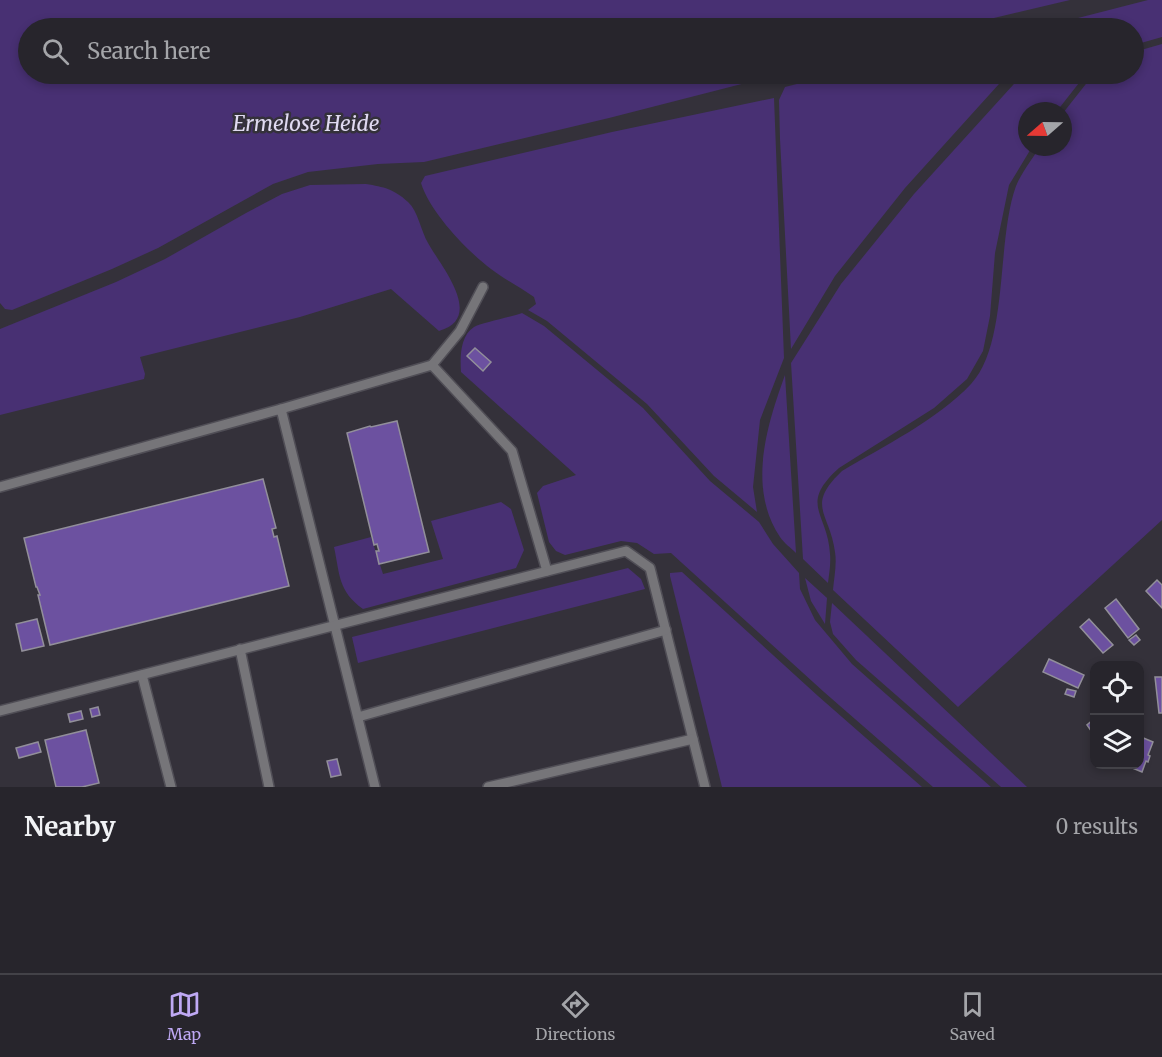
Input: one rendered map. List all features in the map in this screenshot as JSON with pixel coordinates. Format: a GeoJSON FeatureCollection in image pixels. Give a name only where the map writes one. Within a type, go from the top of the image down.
{"type":"FeatureCollection","features":[{"type":"Feature","properties":{"kind":"lane"},"geometry":{"type":"LineString","coordinates":[[0,487],[432,365],[460,330],[483,287]]}},
{"type":"Feature","properties":{"kind":"lane"},"geometry":{"type":"LineString","coordinates":[[432,365],[512,451],[547,571]]}},
{"type":"Feature","properties":{"kind":"lane"},"geometry":{"type":"LineString","coordinates":[[281,409],[375,787]]}},
{"type":"Feature","properties":{"kind":"lane"},"geometry":{"type":"LineString","coordinates":[[0,711],[626,551],[650,568],[705,787]]}},
{"type":"Feature","properties":{"kind":"lane"},"geometry":{"type":"LineString","coordinates":[[358,717],[666,630]]}},
{"type":"Feature","properties":{"kind":"lane"},"geometry":{"type":"LineString","coordinates":[[240,649],[269,787]]}},
{"type":"Feature","properties":{"kind":"lane"},"geometry":{"type":"LineString","coordinates":[[142,675],[171,787]]}},
{"type":"Feature","properties":{"kind":"lane"},"geometry":{"type":"LineString","coordinates":[[488,787],[693,738]]}},
{"type":"Feature","properties":{"kind":"green space","name":"Ermelose Heide"},"geometry":{"type":"Polygon","coordinates":[[[0,0],[1070,0],[994,18],[18,18],[18,84],[742,84],[424,162],[378,164],[308,172],[273,184],[158,248],[112,269],[12,310],[5,309],[0,303],[0,0]]]}},
{"type":"Feature","properties":{"kind":"green space"},"geometry":{"type":"Polygon","coordinates":[[[1148,0],[1162,0],[1162,37],[1144,42],[1144,18],[1078,18],[1148,0]]]}},
{"type":"Feature","properties":{"kind":"green space"},"geometry":{"type":"Polygon","coordinates":[[[1162,44],[1162,520],[958,707],[833,590],[836,557],[822,502],[831,483],[842,471],[926,421],[971,384],[983,366],[997,318],[1006,234],[1016,186],[1034,156],[1072,156],[1072,102],[1086,84],[1144,84],[1144,49],[1162,44]]]}},
{"type":"Feature","properties":{"kind":"green space"},"geometry":{"type":"Polygon","coordinates":[[[797,84],[999,84],[905,188],[835,276],[791,349],[779,100],[785,87],[797,84]]]}},
{"type":"Feature","properties":{"kind":"green space"},"geometry":{"type":"Polygon","coordinates":[[[1014,84],[1078,84],[1064,102],[1018,102],[1018,156],[1027,156],[1009,185],[995,253],[990,316],[983,351],[967,379],[934,408],[839,468],[820,491],[818,510],[830,554],[828,583],[803,559],[791,363],[841,284],[914,194],[1014,84]]]}},
{"type":"Feature","properties":{"kind":"green space"},"geometry":{"type":"Polygon","coordinates":[[[774,98],[784,358],[760,420],[753,487],[757,512],[714,476],[647,404],[547,321],[528,310],[536,304],[534,297],[491,269],[460,241],[432,206],[421,183],[425,176],[612,132],[774,98]]]}},
{"type":"Feature","properties":{"kind":"green space"},"geometry":{"type":"Polygon","coordinates":[[[366,184],[393,191],[411,206],[428,243],[456,290],[459,315],[453,324],[439,331],[391,289],[300,317],[140,357],[145,374],[144,379],[0,415],[0,329],[116,282],[165,259],[282,194],[310,185],[366,184]]]}},
{"type":"Feature","properties":{"kind":"green space"},"geometry":{"type":"Polygon","coordinates":[[[522,313],[544,326],[643,408],[710,481],[759,522],[773,544],[799,573],[800,589],[815,620],[852,664],[991,787],[933,787],[671,553],[654,554],[637,543],[621,541],[565,555],[556,551],[549,542],[537,493],[543,486],[576,475],[461,372],[463,341],[469,331],[478,325],[522,313]]]}},
{"type":"Feature","properties":{"kind":"green space"},"geometry":{"type":"Polygon","coordinates":[[[785,375],[796,553],[782,539],[770,518],[764,498],[762,477],[767,435],[785,375]]]}},
{"type":"Feature","properties":{"kind":"green space"},"geometry":{"type":"Polygon","coordinates":[[[501,502],[511,509],[524,550],[516,568],[363,609],[344,589],[334,547],[371,537],[383,574],[443,559],[431,521],[501,502]]]}},
{"type":"Feature","properties":{"kind":"green space"},"geometry":{"type":"Polygon","coordinates":[[[628,568],[641,579],[645,589],[358,663],[352,637],[628,568]]]}},
{"type":"Feature","properties":{"kind":"green space"},"geometry":{"type":"Polygon","coordinates":[[[682,572],[922,787],[722,787],[670,576],[670,573],[682,572]]]}},
{"type":"Feature","properties":{"kind":"green space"},"geometry":{"type":"Polygon","coordinates":[[[805,578],[827,598],[825,624],[811,601],[805,578]]]}},
{"type":"Feature","properties":{"kind":"green space"},"geometry":{"type":"Polygon","coordinates":[[[832,603],[1027,787],[1001,787],[856,660],[833,634],[830,622],[832,603]]]}},
{"type":"Feature","properties":{"kind":"building"},"geometry":{"type":"Polygon","coordinates":[[[475,348],[491,362],[483,371],[467,356],[475,348]]]}},
{"type":"Feature","properties":{"kind":"building"},"geometry":{"type":"Polygon","coordinates":[[[397,421],[429,552],[379,564],[376,551],[379,551],[377,544],[374,545],[347,433],[397,421]]]}},
{"type":"Feature","properties":{"kind":"building"},"geometry":{"type":"Polygon","coordinates":[[[263,479],[276,528],[272,529],[274,537],[277,536],[289,586],[50,645],[38,595],[40,595],[24,538],[263,479]]]}},
{"type":"Feature","properties":{"kind":"building"},"geometry":{"type":"Polygon","coordinates":[[[1157,580],[1162,585],[1162,608],[1146,591],[1157,580]]]}},
{"type":"Feature","properties":{"kind":"building"},"geometry":{"type":"Polygon","coordinates":[[[1116,599],[1139,629],[1128,638],[1105,608],[1116,599]]]}},
{"type":"Feature","properties":{"kind":"building"},"geometry":{"type":"Polygon","coordinates":[[[37,619],[44,646],[22,651],[16,624],[37,619]]]}},
{"type":"Feature","properties":{"kind":"building"},"geometry":{"type":"Polygon","coordinates":[[[1089,619],[1113,645],[1103,653],[1080,627],[1089,619]]]}},
{"type":"Feature","properties":{"kind":"building"},"geometry":{"type":"Polygon","coordinates":[[[1136,635],[1140,640],[1134,645],[1129,640],[1136,635]]]}},
{"type":"Feature","properties":{"kind":"building"},"geometry":{"type":"Polygon","coordinates":[[[1049,659],[1084,675],[1078,688],[1043,672],[1049,659]]]}},
{"type":"Feature","properties":{"kind":"building"},"geometry":{"type":"Polygon","coordinates":[[[1155,677],[1162,677],[1162,713],[1159,713],[1155,677]]]}},
{"type":"Feature","properties":{"kind":"building"},"geometry":{"type":"Polygon","coordinates":[[[1067,689],[1076,691],[1074,697],[1065,694],[1067,689]]]}},
{"type":"Feature","properties":{"kind":"building"},"geometry":{"type":"Polygon","coordinates":[[[98,707],[100,715],[92,717],[90,709],[98,707]]]}},
{"type":"Feature","properties":{"kind":"building"},"geometry":{"type":"Polygon","coordinates":[[[81,711],[83,719],[70,722],[68,714],[81,711]]]}},
{"type":"Feature","properties":{"kind":"building"},"geometry":{"type":"Polygon","coordinates":[[[86,730],[99,783],[82,787],[56,787],[45,740],[86,730]]]}},
{"type":"Feature","properties":{"kind":"building"},"geometry":{"type":"Polygon","coordinates":[[[1144,738],[1153,742],[1148,762],[1146,761],[1144,766],[1144,738]]]}},
{"type":"Feature","properties":{"kind":"building"},"geometry":{"type":"Polygon","coordinates":[[[38,742],[41,752],[19,758],[16,748],[38,742]]]}},
{"type":"Feature","properties":{"kind":"building"},"geometry":{"type":"Polygon","coordinates":[[[337,759],[341,775],[331,777],[327,761],[337,759]]]}}]}
